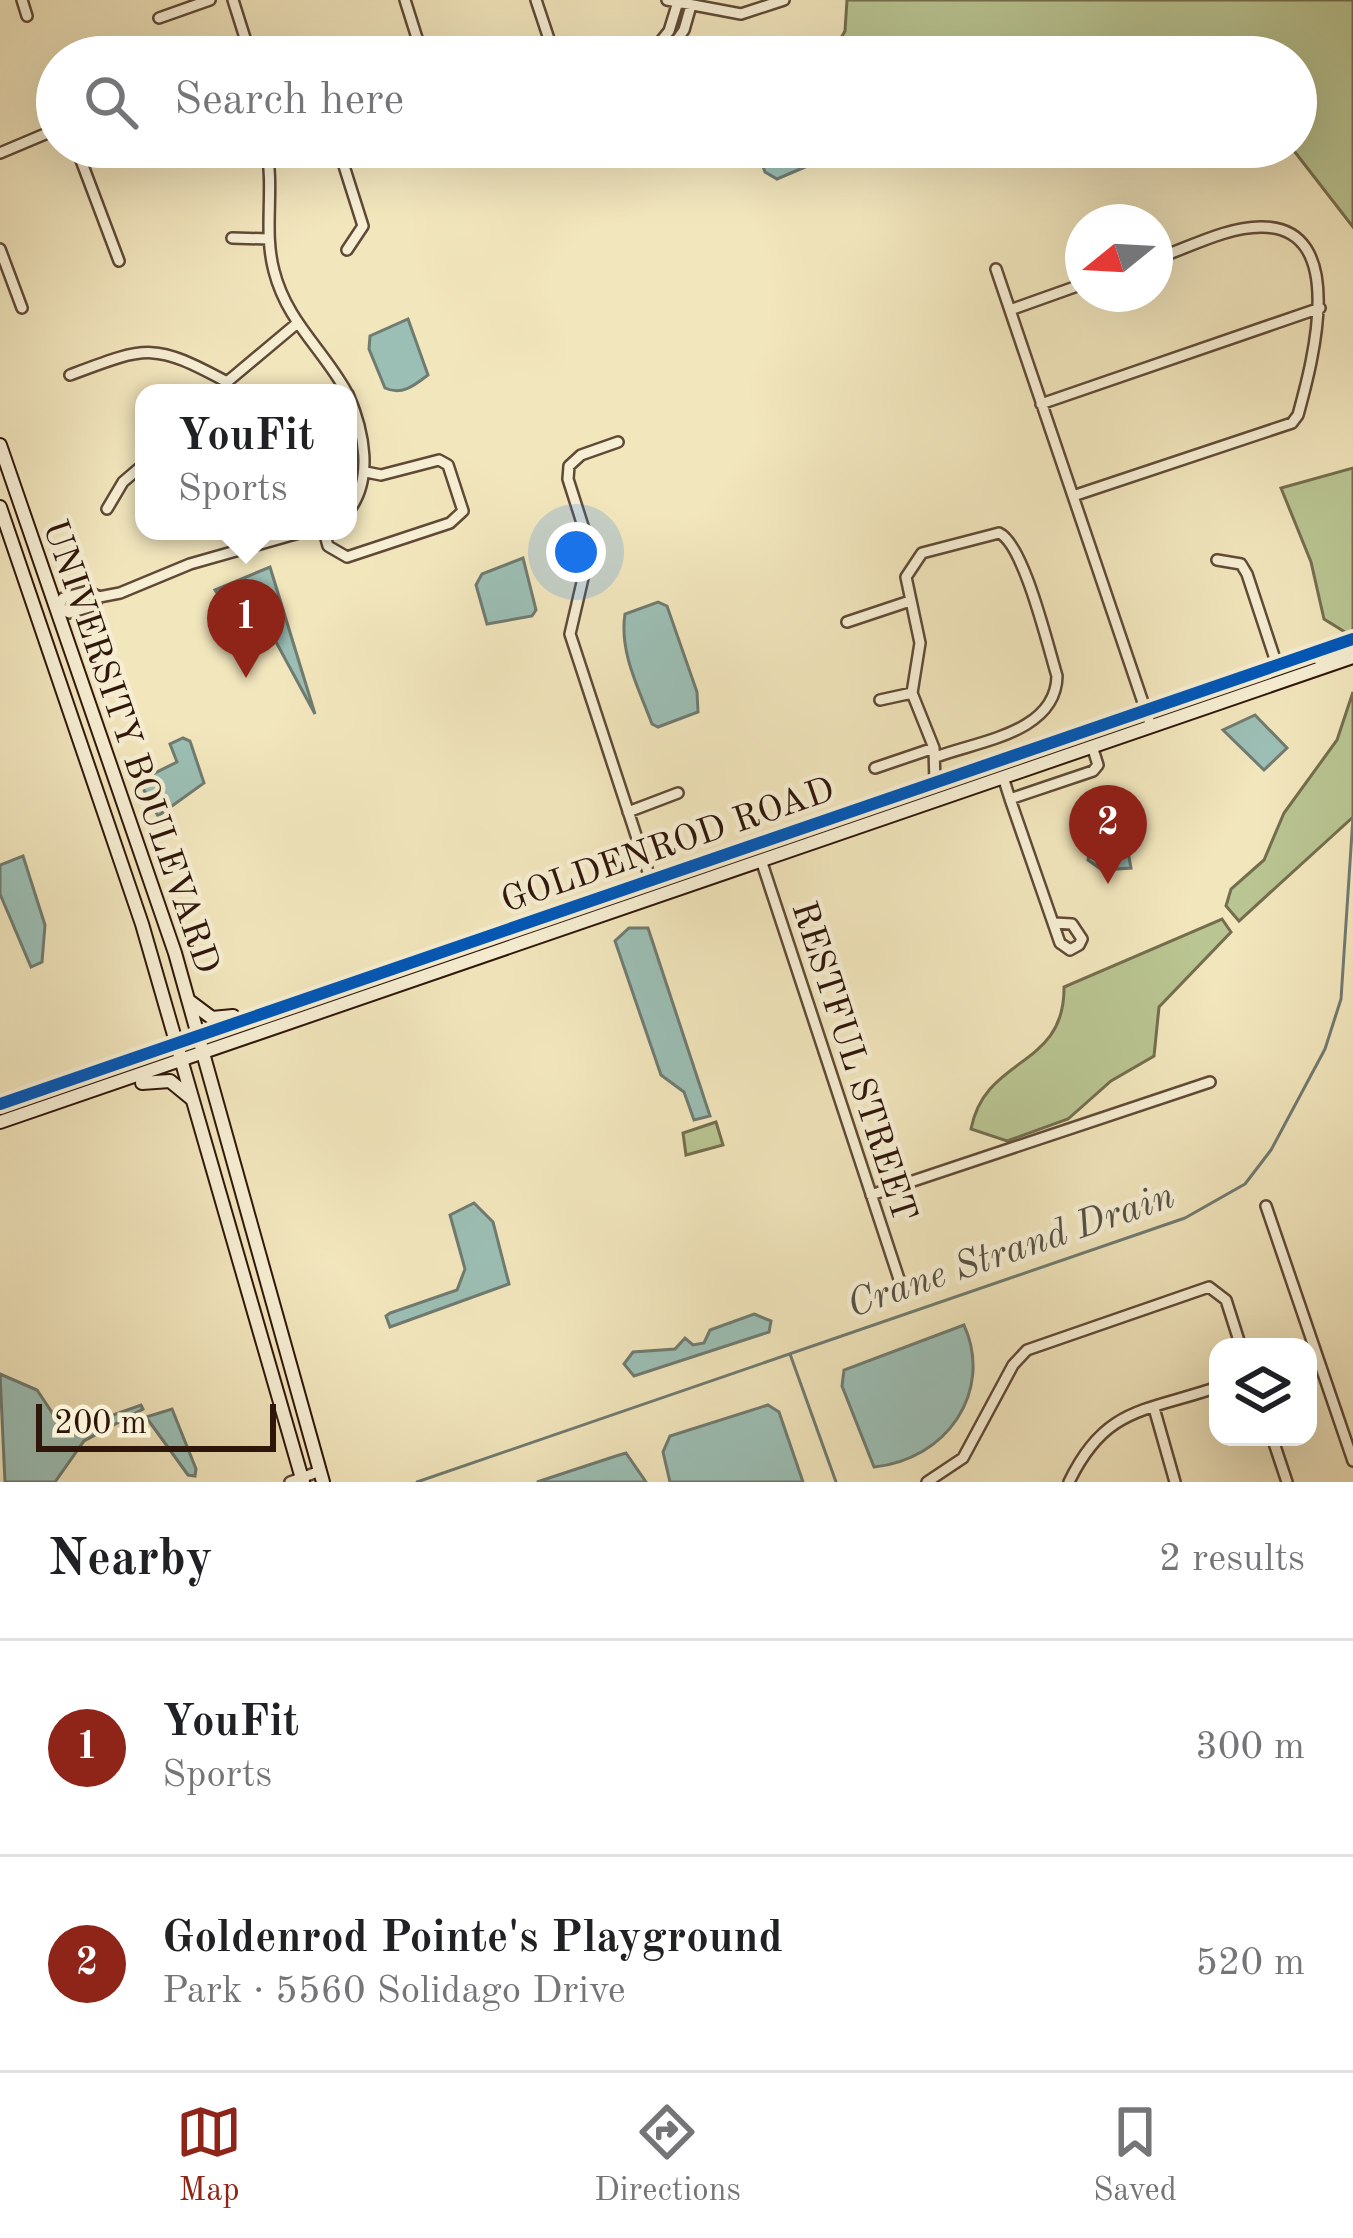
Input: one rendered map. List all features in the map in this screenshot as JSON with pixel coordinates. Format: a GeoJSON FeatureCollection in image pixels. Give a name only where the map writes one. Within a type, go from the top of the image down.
{"type":"FeatureCollection","features":[{"type":"Feature","properties":{"kind":"main road","name":"UNIVERSITY BOULEVARD"},"geometry":{"type":"LineString","coordinates":[[0,445],[188,1000],[322,1477]]}},
{"type":"Feature","properties":{"kind":"main road","name":"UNIVERSITY BOULEVARD"},"geometry":{"type":"LineString","coordinates":[[0,507],[182,1061],[298,1481]]}},
{"type":"Feature","properties":{"kind":"main road","name":"GOLDENROD ROAD"},"geometry":{"type":"LineString","coordinates":[[0,1108],[176,1042],[1276,665],[1344,651]]}},
{"type":"Feature","properties":{"kind":"main road","name":"GOLDENROD ROAD"},"geometry":{"type":"LineString","coordinates":[[0,1122],[1279,682],[1344,651]]}},
{"type":"Feature","properties":{"kind":"main road"},"geometry":{"type":"LineString","coordinates":[[1178,717],[1266,679],[1276,665]]}},
{"type":"Feature","properties":{"kind":"main road"},"geometry":{"type":"LineString","coordinates":[[847,830],[863,818],[927,796],[935,783]]}},
{"type":"Feature","properties":{"kind":"main road"},"geometry":{"type":"LineString","coordinates":[[761,860],[769,848],[830,827],[853,810]]}},
{"type":"Feature","properties":{"kind":"main road"},"geometry":{"type":"LineString","coordinates":[[558,930],[580,914],[640,892],[650,880]]}},
{"type":"Feature","properties":{"kind":"main road"},"geometry":{"type":"LineString","coordinates":[[188,1000],[219,1019],[292,1003]]}},
{"type":"Feature","properties":{"kind":"main road"},"geometry":{"type":"LineString","coordinates":[[31,1112],[158,1078],[193,1100]]}},
{"type":"Feature","properties":{"kind":"main road"},"geometry":{"type":"LineString","coordinates":[[248,1293],[278,1316]]}},
{"type":"Feature","properties":{"kind":"street"},"geometry":{"type":"LineString","coordinates":[[22,0],[27,16]]}},
{"type":"Feature","properties":{"kind":"street"},"geometry":{"type":"LineString","coordinates":[[159,19],[210,0]]}},
{"type":"Feature","properties":{"kind":"street"},"geometry":{"type":"LineString","coordinates":[[233,0],[244,36]]}},
{"type":"Feature","properties":{"kind":"street"},"geometry":{"type":"LineString","coordinates":[[405,0],[416,36]]}},
{"type":"Feature","properties":{"kind":"street"},"geometry":{"type":"LineString","coordinates":[[536,0],[547,36]]}},
{"type":"Feature","properties":{"kind":"street"},"geometry":{"type":"LineString","coordinates":[[666,36],[672,3],[741,14],[784,0]]}},
{"type":"Feature","properties":{"kind":"street"},"geometry":{"type":"LineString","coordinates":[[680,36],[691,9]]}},
{"type":"Feature","properties":{"kind":"street"},"geometry":{"type":"LineString","coordinates":[[0,153],[36,138]]}},
{"type":"Feature","properties":{"kind":"street"},"geometry":{"type":"LineString","coordinates":[[84,168],[119,261]]}},
{"type":"Feature","properties":{"kind":"street"},"geometry":{"type":"LineString","coordinates":[[269,168],[273,268],[295,325],[341,384]]}},
{"type":"Feature","properties":{"kind":"street"},"geometry":{"type":"LineString","coordinates":[[345,168],[363,226],[347,250]]}},
{"type":"Feature","properties":{"kind":"street"},"geometry":{"type":"LineString","coordinates":[[1073,496],[1292,423],[1321,308],[1309,255],[1286,231],[1242,229],[1173,253]]}},
{"type":"Feature","properties":{"kind":"street"},"geometry":{"type":"LineString","coordinates":[[232,238],[269,239]]}},
{"type":"Feature","properties":{"kind":"street"},"geometry":{"type":"LineString","coordinates":[[0,249],[22,308]]}},
{"type":"Feature","properties":{"kind":"street"},"geometry":{"type":"LineString","coordinates":[[996,269],[1151,726]]}},
{"type":"Feature","properties":{"kind":"street"},"geometry":{"type":"LineString","coordinates":[[1010,310],[1065,290]]}},
{"type":"Feature","properties":{"kind":"street"},"geometry":{"type":"LineString","coordinates":[[1042,404],[1321,308]]}},
{"type":"Feature","properties":{"kind":"street"},"geometry":{"type":"LineString","coordinates":[[231,384],[295,325]]}},
{"type":"Feature","properties":{"kind":"street"},"geometry":{"type":"LineString","coordinates":[[70,375],[146,350],[179,356],[221,384]]}},
{"type":"Feature","properties":{"kind":"street"},"geometry":{"type":"LineString","coordinates":[[357,432],[366,472],[357,499]]}},
{"type":"Feature","properties":{"kind":"street"},"geometry":{"type":"LineString","coordinates":[[618,442],[580,455],[569,466],[590,548],[590,567],[570,626],[650,880]]}},
{"type":"Feature","properties":{"kind":"street"},"geometry":{"type":"LineString","coordinates":[[326,540],[328,546],[347,557],[450,523],[463,511],[448,466],[439,460],[381,475],[366,472]]}},
{"type":"Feature","properties":{"kind":"street"},"geometry":{"type":"LineString","coordinates":[[107,509],[135,472]]}},
{"type":"Feature","properties":{"kind":"street"},"geometry":{"type":"LineString","coordinates":[[875,768],[935,753],[952,751],[1034,721],[1051,704],[1058,676],[1013,546],[1003,534],[918,555],[906,577],[920,643],[912,693],[935,753],[935,783]]}},
{"type":"Feature","properties":{"kind":"street"},"geometry":{"type":"LineString","coordinates":[[58,609],[69,614],[93,606],[99,597],[250,540]]}},
{"type":"Feature","properties":{"kind":"street"},"geometry":{"type":"LineString","coordinates":[[1217,560],[1241,564],[1247,574],[1276,665]]}},
{"type":"Feature","properties":{"kind":"street"},"geometry":{"type":"LineString","coordinates":[[847,622],[910,601]]}},
{"type":"Feature","properties":{"kind":"street"},"geometry":{"type":"LineString","coordinates":[[880,700],[912,693]]}},
{"type":"Feature","properties":{"kind":"street"},"geometry":{"type":"LineString","coordinates":[[1010,799],[1093,771],[1098,765],[1092,746]]}},
{"type":"Feature","properties":{"kind":"street"},"geometry":{"type":"LineString","coordinates":[[1003,777],[1054,923]]}},
{"type":"Feature","properties":{"kind":"street"},"geometry":{"type":"LineString","coordinates":[[628,812],[678,793]]}},
{"type":"Feature","properties":{"kind":"street","name":"RESTFUL STREET"},"geometry":{"type":"LineString","coordinates":[[761,860],[899,1279]]}},
{"type":"Feature","properties":{"kind":"street"},"geometry":{"type":"LineString","coordinates":[[470,943],[475,959]]}},
{"type":"Feature","properties":{"kind":"street"},"geometry":{"type":"LineString","coordinates":[[871,1196],[1210,1082]]}},
{"type":"Feature","properties":{"kind":"street"},"geometry":{"type":"LineString","coordinates":[[1266,1206],[1353,1461]]}},
{"type":"Feature","properties":{"kind":"street"},"geometry":{"type":"LineString","coordinates":[[927,1482],[963,1458],[1013,1365],[1027,1350],[1199,1287],[1219,1290],[1238,1338]]}},
{"type":"Feature","properties":{"kind":"street"},"geometry":{"type":"LineString","coordinates":[[1069,1482],[1095,1434],[1209,1390]]}},
{"type":"Feature","properties":{"kind":"street"},"geometry":{"type":"LineString","coordinates":[[1154,1408],[1175,1482]]}},
{"type":"Feature","properties":{"kind":"street"},"geometry":{"type":"LineString","coordinates":[[1274,1446],[1287,1482]]}},
{"type":"Feature","properties":{"kind":"street"},"geometry":{"type":"LineString","coordinates":[[298,1481],[322,1477]]}},
{"type":"Feature","properties":{"kind":"green space"},"geometry":{"type":"Polygon","coordinates":[[[847,0],[1353,0],[1353,227],[1307,168],[1317,168],[1317,36],[842,36],[847,0]]]}},
{"type":"Feature","properties":{"kind":"green space"},"geometry":{"type":"Polygon","coordinates":[[[1353,468],[1353,637],[1324,619],[1311,562],[1281,488],[1353,468]]]}},
{"type":"Feature","properties":{"kind":"green space"},"geometry":{"type":"Polygon","coordinates":[[[1353,692],[1353,817],[1239,921],[1226,906],[1231,889],[1264,860],[1284,813],[1337,740],[1353,692]]]}},
{"type":"Feature","properties":{"kind":"green space"},"geometry":{"type":"Polygon","coordinates":[[[1222,919],[1231,932],[1159,1007],[1154,1056],[1111,1081],[1068,1119],[1007,1141],[971,1129],[992,1087],[1052,1033],[1061,1014],[1064,987],[1222,919]]]}},
{"type":"Feature","properties":{"kind":"green space"},"geometry":{"type":"Polygon","coordinates":[[[716,1122],[723,1145],[686,1155],[683,1133],[716,1122]]]}},
{"type":"Feature","properties":{"kind":"water"},"geometry":{"type":"Polygon","coordinates":[[[764,168],[803,168],[777,179],[764,168]]]}},
{"type":"Feature","properties":{"kind":"water"},"geometry":{"type":"Polygon","coordinates":[[[408,319],[428,375],[408,388],[391,390],[385,388],[369,349],[370,336],[408,319]]]}},
{"type":"Feature","properties":{"kind":"water"},"geometry":{"type":"Polygon","coordinates":[[[523,558],[536,610],[532,616],[487,624],[476,585],[482,574],[523,558]]]}},
{"type":"Feature","properties":{"kind":"water"},"geometry":{"type":"Polygon","coordinates":[[[270,567],[315,714],[250,594],[219,596],[215,590],[270,567]]]}},
{"type":"Feature","properties":{"kind":"water"},"geometry":{"type":"Polygon","coordinates":[[[658,602],[667,606],[697,692],[698,712],[658,727],[652,724],[631,670],[624,628],[625,614],[658,602]]]}},
{"type":"Feature","properties":{"kind":"water"},"geometry":{"type":"Polygon","coordinates":[[[1255,715],[1287,748],[1264,770],[1223,730],[1255,715]]]}},
{"type":"Feature","properties":{"kind":"water"},"geometry":{"type":"Polygon","coordinates":[[[183,738],[190,741],[204,783],[158,816],[139,781],[177,762],[170,744],[183,738]]]}},
{"type":"Feature","properties":{"kind":"water"},"geometry":{"type":"Polygon","coordinates":[[[1111,819],[1125,835],[1131,868],[1102,870],[1088,860],[1092,835],[1111,819]]]}},
{"type":"Feature","properties":{"kind":"water"},"geometry":{"type":"Polygon","coordinates":[[[23,856],[45,925],[42,962],[31,967],[0,894],[0,865],[23,856]]]}},
{"type":"Feature","properties":{"kind":"water"},"geometry":{"type":"Polygon","coordinates":[[[629,928],[648,928],[710,1116],[694,1120],[684,1092],[661,1075],[615,941],[629,928]]]}},
{"type":"Feature","properties":{"kind":"water"},"geometry":{"type":"Polygon","coordinates":[[[474,1203],[493,1222],[509,1284],[390,1327],[386,1316],[390,1313],[457,1290],[465,1269],[450,1215],[474,1203]]]}},
{"type":"Feature","properties":{"kind":"water"},"geometry":{"type":"Polygon","coordinates":[[[754,1314],[771,1321],[769,1332],[634,1376],[624,1364],[633,1352],[675,1349],[685,1338],[693,1345],[704,1343],[710,1330],[754,1314]]]}},
{"type":"Feature","properties":{"kind":"water"},"geometry":{"type":"Polygon","coordinates":[[[964,1325],[973,1374],[957,1418],[923,1451],[874,1467],[842,1386],[844,1370],[964,1325]]]}},
{"type":"Feature","properties":{"kind":"water"},"geometry":{"type":"Polygon","coordinates":[[[0,1374],[37,1390],[65,1432],[141,1405],[143,1409],[84,1441],[55,1482],[5,1482],[0,1374]]]}},
{"type":"Feature","properties":{"kind":"water"},"geometry":{"type":"Polygon","coordinates":[[[768,1405],[779,1412],[803,1482],[670,1482],[663,1452],[670,1436],[768,1405]]]}},
{"type":"Feature","properties":{"kind":"water"},"geometry":{"type":"Polygon","coordinates":[[[172,1409],[195,1476],[188,1475],[146,1417],[172,1409]]]}},
{"type":"Feature","properties":{"kind":"water"},"geometry":{"type":"Polygon","coordinates":[[[626,1453],[646,1482],[537,1482],[616,1456],[626,1453]]]}},
{"type":"Feature","properties":{"kind":"waterway","name":"Crane Strand Drain"},"geometry":{"type":"LineString","coordinates":[[417,1482],[1185,1218],[1245,1184],[1271,1150],[1325,1049],[1341,999],[1353,817]]}},
{"type":"Feature","properties":{"kind":"waterway"},"geometry":{"type":"LineString","coordinates":[[790,1354],[836,1482]]}},
{"type":"Feature","properties":{"kind":"cycle path"},"geometry":{"type":"LineString","coordinates":[[0,1104],[1353,639]]}},
{"type":"Feature","properties":{"kind":"place","name":"YouFit"},"geometry":{"type":"Point","coordinates":[246,678]}},
{"type":"Feature","properties":{"kind":"place","name":"Goldenrod Pointe's Playground"},"geometry":{"type":"Point","coordinates":[1108,884]}}]}
